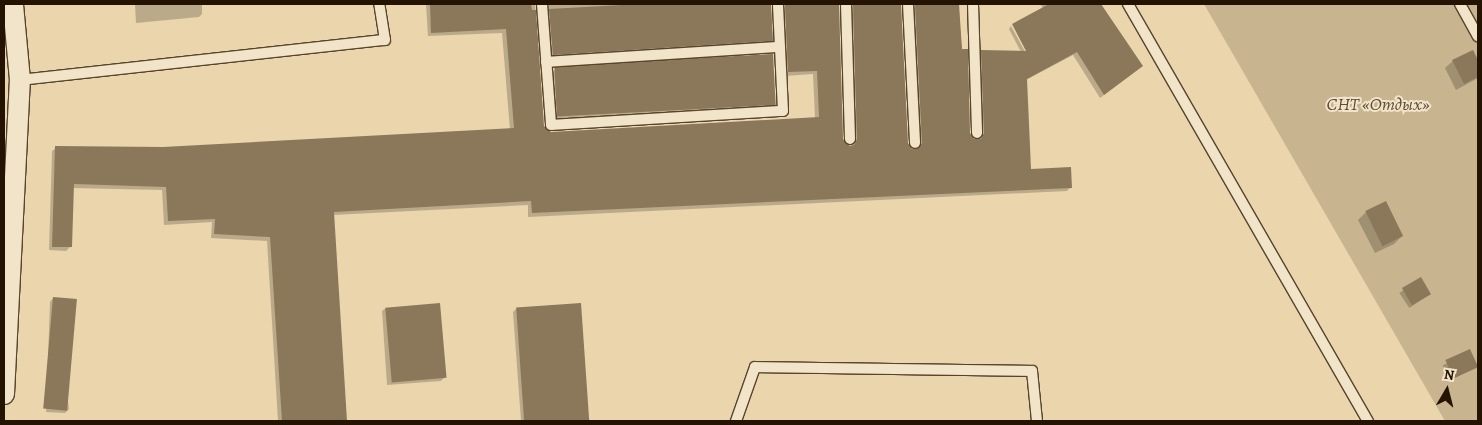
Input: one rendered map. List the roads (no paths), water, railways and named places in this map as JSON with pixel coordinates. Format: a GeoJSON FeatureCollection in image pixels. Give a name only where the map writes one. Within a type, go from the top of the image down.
{"type":"FeatureCollection","features":[{"type":"Feature","properties":{"kind":"street"},"geometry":{"type":"LineString","coordinates":[[4,394],[20,80],[13,4]]}},
{"type":"Feature","properties":{"kind":"lane"},"geometry":{"type":"LineString","coordinates":[[20,80],[385,40],[379,4]]}},
{"type":"Feature","properties":{"kind":"lane"},"geometry":{"type":"LineString","coordinates":[[542,4],[551,125],[783,111],[778,4]]}},
{"type":"Feature","properties":{"kind":"lane"},"geometry":{"type":"LineString","coordinates":[[846,4],[850,138]]}},
{"type":"Feature","properties":{"kind":"lane"},"geometry":{"type":"LineString","coordinates":[[908,4],[915,143]]}},
{"type":"Feature","properties":{"kind":"lane"},"geometry":{"type":"LineString","coordinates":[[974,4],[977,133]]}},
{"type":"Feature","properties":{"kind":"lane"},"geometry":{"type":"LineString","coordinates":[[1128,4],[1368,421]]}},
{"type":"Feature","properties":{"kind":"lane"},"geometry":{"type":"LineString","coordinates":[[1460,4],[1478,36]]}},
{"type":"Feature","properties":{"kind":"lane"},"geometry":{"type":"LineString","coordinates":[[546,62],[780,47]]}},
{"type":"Feature","properties":{"kind":"lane"},"geometry":{"type":"LineString","coordinates":[[736,421],[755,368],[1032,371],[1036,421]]}},
{"type":"Feature","properties":{"kind":"park label","name":"СНТ «Отдых»"},"geometry":{"type":"Point","coordinates":[1378,104]}}]}
